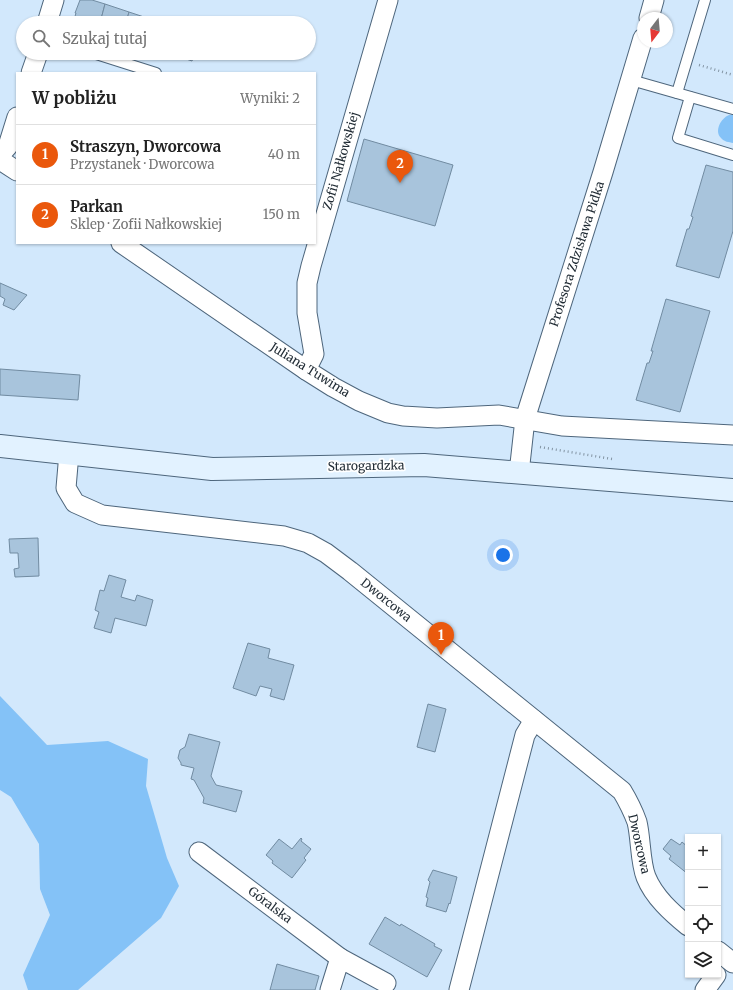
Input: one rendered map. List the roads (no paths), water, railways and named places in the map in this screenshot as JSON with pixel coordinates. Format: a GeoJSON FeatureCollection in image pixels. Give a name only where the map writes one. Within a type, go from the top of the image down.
{"type":"FeatureCollection","features":[{"type":"Feature","properties":{"kind":"main road","name":"Starogardzka"},"geometry":{"type":"LineString","coordinates":[[0,446],[212,469],[424,465],[733,490]]}},
{"type":"Feature","properties":{"kind":"street"},"geometry":{"type":"LineString","coordinates":[[49,16],[54,0]]}},
{"type":"Feature","properties":{"kind":"street","name":"Zofii Nałkowskiej"},"geometry":{"type":"LineString","coordinates":[[306,370],[314,354],[307,313],[308,283],[311,266],[388,0]]}},
{"type":"Feature","properties":{"kind":"street"},"geometry":{"type":"LineString","coordinates":[[651,12],[654,0]]}},
{"type":"Feature","properties":{"kind":"street","name":"Profesora Zdzisława Pidka"},"geometry":{"type":"LineString","coordinates":[[520,473],[525,419],[603,172],[640,48]]}},
{"type":"Feature","properties":{"kind":"street"},"geometry":{"type":"LineString","coordinates":[[31,72],[36,60]]}},
{"type":"Feature","properties":{"kind":"street"},"geometry":{"type":"LineString","coordinates":[[0,155],[8,146],[16,120]]}},
{"type":"Feature","properties":{"kind":"street"},"geometry":{"type":"LineString","coordinates":[[0,160],[16,170]]}},
{"type":"Feature","properties":{"kind":"street","name":"Juliana Tuwima"},"geometry":{"type":"LineString","coordinates":[[122,244],[306,370],[359,401],[388,413],[419,418],[499,415],[562,426],[733,435]]}},
{"type":"Feature","properties":{"kind":"street","name":"Dworcowa"},"geometry":{"type":"LineString","coordinates":[[69,453],[66,488],[75,503],[102,515],[284,536],[308,543],[326,553],[350,571],[622,791],[637,822],[646,876],[652,888],[671,913],[685,924]]}},
{"type":"Feature","properties":{"kind":"street"},"geometry":{"type":"LineString","coordinates":[[459,990],[525,735],[534,720]]}},
{"type":"Feature","properties":{"kind":"street","name":"Góralska"},"geometry":{"type":"LineString","coordinates":[[199,852],[340,958],[386,988]]}},
{"type":"Feature","properties":{"kind":"street"},"geometry":{"type":"LineString","coordinates":[[330,990],[340,958]]}},
{"type":"Feature","properties":{"kind":"street"},"geometry":{"type":"LineString","coordinates":[[705,990],[723,964]]}},
{"type":"Feature","properties":{"kind":"lane"},"geometry":{"type":"LineString","coordinates":[[678,94],[705,0]]}},
{"type":"Feature","properties":{"kind":"lane"},"geometry":{"type":"LineString","coordinates":[[116,60],[153,72]]}},
{"type":"Feature","properties":{"kind":"lane"},"geometry":{"type":"LineString","coordinates":[[631,80],[733,109]]}},
{"type":"Feature","properties":{"kind":"lane"},"geometry":{"type":"LineString","coordinates":[[690,97],[678,138],[733,155]]}},
{"type":"Feature","properties":{"kind":"place","name":"Parkan"},"geometry":{"type":"Point","coordinates":[400,183]}},
{"type":"Feature","properties":{"kind":"place","name":"Straszyn, Dworcowa"},"geometry":{"type":"Point","coordinates":[441,655]}}]}
